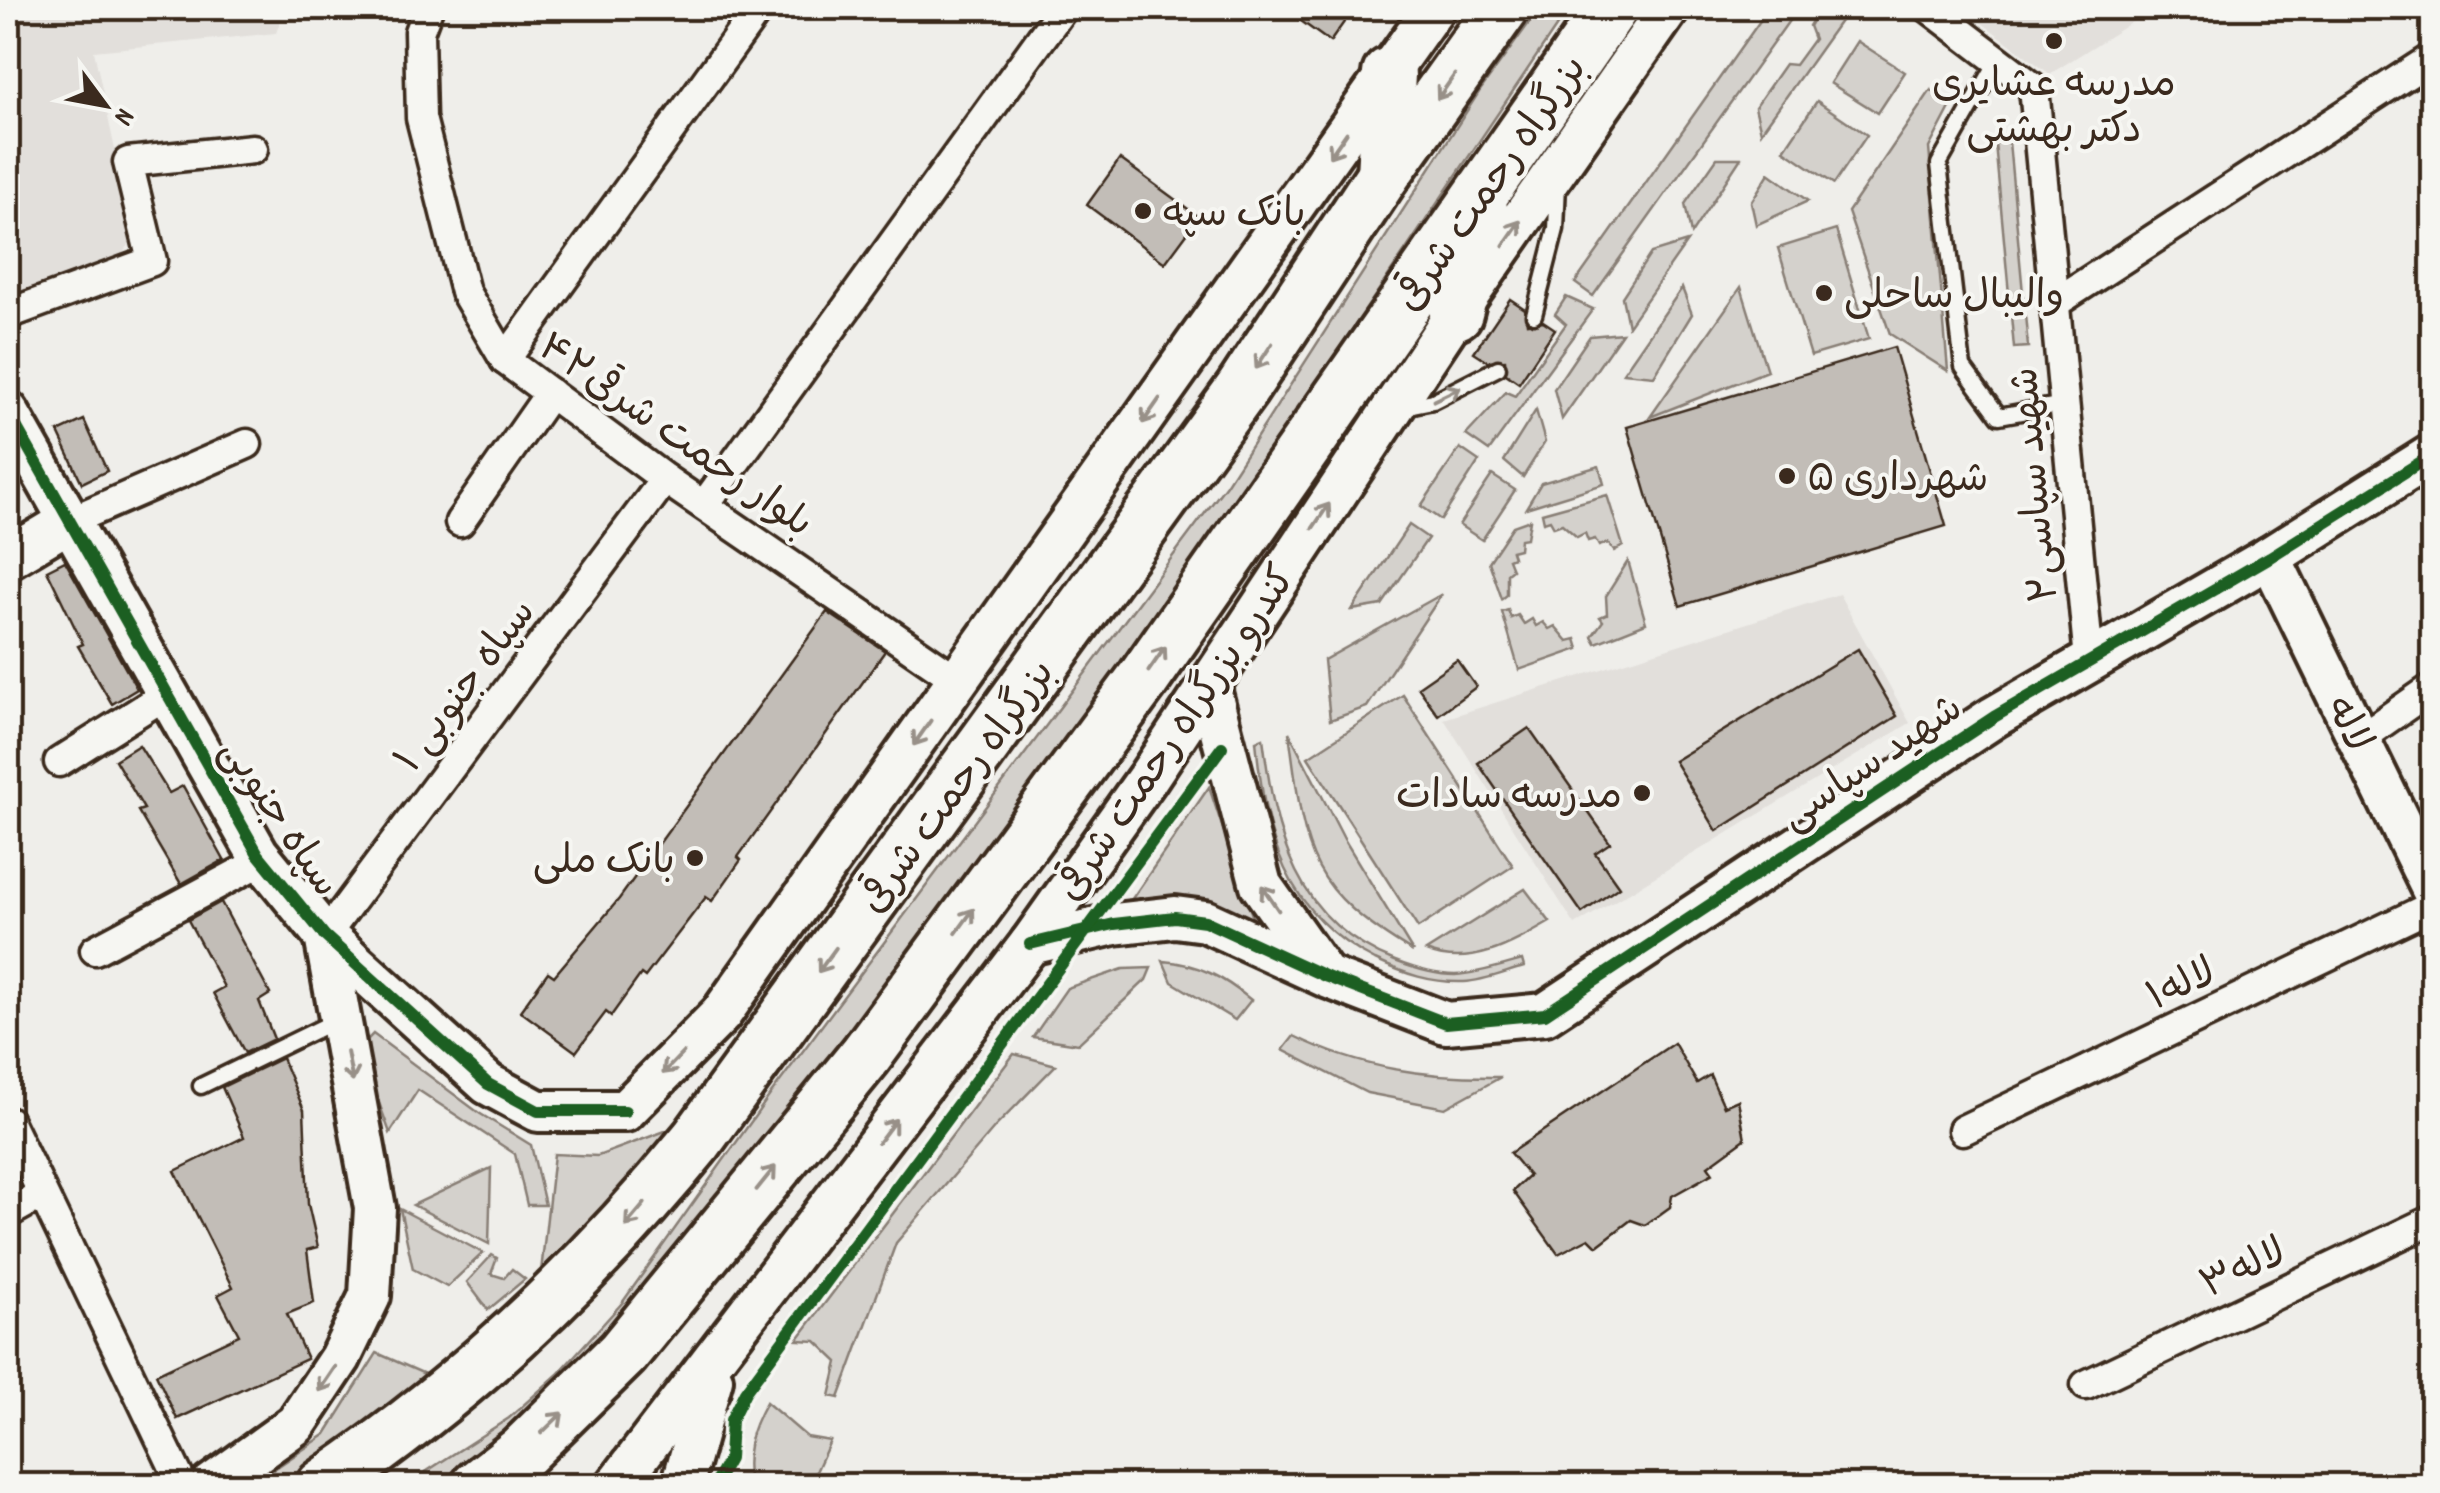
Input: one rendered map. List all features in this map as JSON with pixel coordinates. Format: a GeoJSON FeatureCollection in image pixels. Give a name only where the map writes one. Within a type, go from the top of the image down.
{"type":"FeatureCollection","features":[{"type":"Feature","properties":{"kind":"highway","name":"بزرگراه رحمت شرقی"},"geometry":{"type":"LineString","coordinates":[[322,1486],[462,1382],[556,1296],[639,1210],[708,1124],[1220,420],[1384,175],[1502,8]]}},
{"type":"Feature","properties":{"kind":"highway","name":"بزرگراه رحمت شرقی"},"geometry":{"type":"LineString","coordinates":[[478,1486],[522,1452],[623,1353],[866,1056],[1144,678],[1611,8]]}},
{"type":"Feature","properties":{"kind":"highway"},"geometry":{"type":"LineString","coordinates":[[1384,175],[1388,74]]}},
{"type":"Feature","properties":{"kind":"highway"},"geometry":{"type":"LineString","coordinates":[[1456,313],[1490,182]]}},
{"type":"Feature","properties":{"kind":"street","name":"بلوار رحمت شرقی۴۲"},"geometry":{"type":"LineString","coordinates":[[428,8],[420,32],[421,118],[466,292],[505,360],[666,479],[959,681]]}},
{"type":"Feature","properties":{"kind":"street"},"geometry":{"type":"LineString","coordinates":[[505,360],[759,8]]}},
{"type":"Feature","properties":{"kind":"street"},"geometry":{"type":"LineString","coordinates":[[705,504],[1063,8]]}},
{"type":"Feature","properties":{"kind":"street"},"geometry":{"type":"LineString","coordinates":[[959,681],[1434,8]]}},
{"type":"Feature","properties":{"kind":"street","name":"کندرو بزرگراه رحمت شرقی"},"geometry":{"type":"LineString","coordinates":[[616,1486],[1030,944],[1209,685],[1456,313],[1669,8]]}},
{"type":"Feature","properties":{"kind":"street","name":"شهید سپاسی۲"},"geometry":{"type":"LineString","coordinates":[[1929,8],[2034,88],[2089,660]]}},
{"type":"Feature","properties":{"kind":"street"},"geometry":{"type":"LineString","coordinates":[[2055,303],[2432,58]]}},
{"type":"Feature","properties":{"kind":"street"},"geometry":{"type":"LineString","coordinates":[[8,314],[152,261],[128,162],[253,150]]}},
{"type":"Feature","properties":{"kind":"street"},"geometry":{"type":"LineString","coordinates":[[460,522],[550,394]]}},
{"type":"Feature","properties":{"kind":"street","name":"سپاه جنوبی"},"geometry":{"type":"LineString","coordinates":[[8,412],[263,860],[325,936],[488,1084],[538,1111],[626,1111],[721,1014],[959,681]]}},
{"type":"Feature","properties":{"kind":"street"},"geometry":{"type":"LineString","coordinates":[[8,558],[68,522],[247,444]]}},
{"type":"Feature","properties":{"kind":"street","name":"شهید سپاسی"},"geometry":{"type":"LineString","coordinates":[[1030,944],[1114,924],[1174,918],[1206,921],[1327,977],[1446,1022],[1545,1014],[1994,718],[2270,557],[2432,455]]}},
{"type":"Feature","properties":{"kind":"street","name":"۱ سپاه جنوبی"},"geometry":{"type":"LineString","coordinates":[[325,936],[666,479]]}},
{"type":"Feature","properties":{"kind":"street","name":"لاله"},"geometry":{"type":"LineString","coordinates":[[2270,557],[2432,889]]}},
{"type":"Feature","properties":{"kind":"street"},"geometry":{"type":"LineString","coordinates":[[1209,685],[1261,885],[1327,977]]}},
{"type":"Feature","properties":{"kind":"street"},"geometry":{"type":"LineString","coordinates":[[2360,740],[2432,688]]}},
{"type":"Feature","properties":{"kind":"street"},"geometry":{"type":"LineString","coordinates":[[59,762],[167,694]]}},
{"type":"Feature","properties":{"kind":"street"},"geometry":{"type":"LineString","coordinates":[[96,950],[263,860]]}},
{"type":"Feature","properties":{"kind":"street","name":"۱لاله"},"geometry":{"type":"LineString","coordinates":[[1962,1130],[2432,906]]}},
{"type":"Feature","properties":{"kind":"street","name":"سپاه جنوبی"},"geometry":{"type":"LineString","coordinates":[[210,1486],[296,1424],[340,1358],[370,1296],[375,1208],[325,936]]}},
{"type":"Feature","properties":{"kind":"street"},"geometry":{"type":"LineString","coordinates":[[8,1121],[183,1486]]}},
{"type":"Feature","properties":{"kind":"street"},"geometry":{"type":"LineString","coordinates":[[8,1212],[42,1194]]}},
{"type":"Feature","properties":{"kind":"street","name":"۳لاله"},"geometry":{"type":"LineString","coordinates":[[2086,1385],[2432,1220]]}},
{"type":"Feature","properties":{"kind":"street"},"geometry":{"type":"LineString","coordinates":[[682,1486],[695,1427],[722,1348]]}},
{"type":"Feature","properties":{"kind":"lane"},"geometry":{"type":"LineString","coordinates":[[1998,60],[1939,164],[1962,368],[1999,416],[2064,404]]}},
{"type":"Feature","properties":{"kind":"lane"},"geometry":{"type":"LineString","coordinates":[[1534,315],[1556,230],[1558,170]]}},
{"type":"Feature","properties":{"kind":"lane"},"geometry":{"type":"LineString","coordinates":[[1392,408],[1433,402],[1498,368]]}},
{"type":"Feature","properties":{"kind":"lane"},"geometry":{"type":"LineString","coordinates":[[201,1086],[341,1019]]}},
{"type":"Feature","properties":{"kind":"shaded area"},"geometry":{"type":"Polygon","coordinates":[[[8,8],[285,8],[276,33],[94,51],[132,230],[129,245],[118,259],[8,301],[8,8]]]}},
{"type":"Feature","properties":{"kind":"shaded area"},"geometry":{"type":"Polygon","coordinates":[[[1540,8],[1569,8],[1179,586],[645,1306],[498,1449],[449,1485],[404,1486],[509,1418],[558,1374],[622,1303],[770,1095],[1226,485],[1479,92],[1540,8]]]}},
{"type":"Feature","properties":{"kind":"shaded area"},"geometry":{"type":"Polygon","coordinates":[[[1769,8],[1798,8],[1593,296],[1575,283],[1769,8]]]}},
{"type":"Feature","properties":{"kind":"shaded area"},"geometry":{"type":"Polygon","coordinates":[[[1820,8],[1840,21],[1761,132],[1755,107],[1785,64],[1795,65],[1814,39],[1809,26],[1820,8]]]}},
{"type":"Feature","properties":{"kind":"shaded area","name":"مدرسه عشایری دکتر بهشتی"},"geometry":{"type":"Polygon","coordinates":[[[1962,8],[2154,8],[2050,74],[1962,8]]]}},
{"type":"Feature","properties":{"kind":"shaded area"},"geometry":{"type":"Polygon","coordinates":[[[1857,41],[1905,72],[1878,113],[1830,83],[1857,41]]]}},
{"type":"Feature","properties":{"kind":"shaded area"},"geometry":{"type":"Polygon","coordinates":[[[1931,90],[1952,104],[1929,148],[1948,371],[1890,334],[1848,212],[1931,90]]]}},
{"type":"Feature","properties":{"kind":"shaded area"},"geometry":{"type":"Polygon","coordinates":[[[1817,101],[1867,135],[1834,184],[1784,150],[1817,101]]]}},
{"type":"Feature","properties":{"kind":"shaded area"},"geometry":{"type":"Polygon","coordinates":[[[2009,142],[2028,347],[2014,348],[1995,143],[2009,142]]]}},
{"type":"Feature","properties":{"kind":"shaded area"},"geometry":{"type":"Polygon","coordinates":[[[1717,158],[1741,158],[1691,234],[1685,204],[1717,158]]]}},
{"type":"Feature","properties":{"kind":"shaded area"},"geometry":{"type":"Polygon","coordinates":[[[1769,173],[1808,201],[1756,225],[1751,202],[1769,173]]]}},
{"type":"Feature","properties":{"kind":"shaded area","name":"والیبال ساحلی"},"geometry":{"type":"Polygon","coordinates":[[[1836,230],[1869,339],[1811,356],[1778,248],[1836,230]]]}},
{"type":"Feature","properties":{"kind":"shaded area"},"geometry":{"type":"Polygon","coordinates":[[[1687,242],[1628,326],[1622,297],[1651,253],[1687,242]]]}},
{"type":"Feature","properties":{"kind":"shaded area"},"geometry":{"type":"Polygon","coordinates":[[[1741,287],[1767,371],[1650,417],[1741,287]]]}},
{"type":"Feature","properties":{"kind":"shaded area"},"geometry":{"type":"Polygon","coordinates":[[[1682,288],[1692,314],[1654,376],[1623,373],[1682,288]]]}},
{"type":"Feature","properties":{"kind":"shaded area"},"geometry":{"type":"Polygon","coordinates":[[[1566,297],[1593,309],[1489,451],[1466,435],[1506,392],[1515,396],[1566,324],[1555,314],[1566,297]]]}},
{"type":"Feature","properties":{"kind":"shaded area"},"geometry":{"type":"Polygon","coordinates":[[[1622,333],[1562,419],[1554,389],[1590,336],[1622,333]]]}},
{"type":"Feature","properties":{"kind":"shaded area"},"geometry":{"type":"Polygon","coordinates":[[[1536,410],[1545,442],[1523,477],[1504,461],[1536,410]]]}},
{"type":"Feature","properties":{"kind":"shaded area"},"geometry":{"type":"Polygon","coordinates":[[[1460,448],[1479,461],[1441,520],[1421,506],[1460,448]]]}},
{"type":"Feature","properties":{"kind":"shaded area"},"geometry":{"type":"Polygon","coordinates":[[[1599,466],[1604,484],[1526,508],[1541,483],[1599,466]]]}},
{"type":"Feature","properties":{"kind":"shaded area"},"geometry":{"type":"Polygon","coordinates":[[[1492,475],[1515,490],[1482,540],[1459,525],[1492,475]]]}},
{"type":"Feature","properties":{"kind":"shaded area"},"geometry":{"type":"Polygon","coordinates":[[[1607,495],[1623,546],[1614,551],[1608,543],[1599,546],[1595,539],[1588,541],[1585,533],[1577,537],[1562,524],[1554,527],[1550,520],[1544,522],[1542,513],[1607,495]]]}},
{"type":"Feature","properties":{"kind":"shaded area"},"geometry":{"type":"Polygon","coordinates":[[[1530,520],[1527,538],[1520,539],[1519,549],[1511,551],[1513,557],[1508,559],[1512,569],[1507,573],[1507,595],[1502,599],[1489,562],[1513,526],[1530,520]]]}},
{"type":"Feature","properties":{"kind":"shaded area"},"geometry":{"type":"Polygon","coordinates":[[[1409,525],[1428,538],[1382,605],[1352,610],[1409,525]]]}},
{"type":"Feature","properties":{"kind":"shaded area"},"geometry":{"type":"Polygon","coordinates":[[[1628,561],[1646,623],[1596,643],[1592,636],[1603,621],[1600,617],[1607,614],[1606,596],[1628,561]]]}},
{"type":"Feature","properties":{"kind":"shaded area"},"geometry":{"type":"Polygon","coordinates":[[[1442,594],[1367,707],[1330,720],[1324,660],[1442,594]]]}},
{"type":"Feature","properties":{"kind":"shaded area","name":"مدرسه سادات"},"geometry":{"type":"Polygon","coordinates":[[[1839,594],[1910,723],[1575,925],[1444,719],[1839,594]]]}},
{"type":"Feature","properties":{"kind":"shaded area"},"geometry":{"type":"Polygon","coordinates":[[[1508,610],[1511,618],[1518,615],[1524,624],[1532,619],[1536,626],[1543,622],[1549,629],[1555,626],[1568,641],[1576,639],[1579,649],[1519,670],[1502,612],[1508,610]]]}},
{"type":"Feature","properties":{"kind":"shaded area"},"geometry":{"type":"Polygon","coordinates":[[[1403,695],[1513,866],[1418,928],[1308,757],[1403,695]]]}},
{"type":"Feature","properties":{"kind":"shaded area"},"geometry":{"type":"Polygon","coordinates":[[[1289,732],[1344,839],[1413,952],[1350,907],[1316,862],[1300,807],[1289,732]]]}},
{"type":"Feature","properties":{"kind":"shaded area"},"geometry":{"type":"Polygon","coordinates":[[[1263,738],[1284,841],[1312,899],[1334,923],[1361,944],[1417,969],[1463,974],[1522,960],[1524,967],[1472,981],[1429,979],[1375,960],[1319,920],[1285,869],[1274,839],[1256,741],[1263,738]]]}},
{"type":"Feature","properties":{"kind":"shaded area"},"geometry":{"type":"Polygon","coordinates":[[[1209,787],[1253,918],[1127,906],[1209,787]]]}},
{"type":"Feature","properties":{"kind":"shaded area"},"geometry":{"type":"Polygon","coordinates":[[[1525,889],[1550,922],[1506,946],[1475,956],[1442,956],[1426,951],[1525,889]]]}},
{"type":"Feature","properties":{"kind":"shaded area"},"geometry":{"type":"Polygon","coordinates":[[[1163,961],[1210,973],[1251,1000],[1235,1020],[1172,982],[1163,961]]]}},
{"type":"Feature","properties":{"kind":"shaded area"},"geometry":{"type":"Polygon","coordinates":[[[1151,968],[1146,980],[1078,1044],[1033,1037],[1067,988],[1123,969],[1151,968]]]}},
{"type":"Feature","properties":{"kind":"shaded area"},"geometry":{"type":"Polygon","coordinates":[[[373,1034],[479,1113],[531,1145],[545,1205],[527,1205],[515,1154],[418,1090],[390,1133],[359,1048],[373,1034]]]}},
{"type":"Feature","properties":{"kind":"shaded area"},"geometry":{"type":"Polygon","coordinates":[[[1294,1036],[1369,1064],[1447,1076],[1501,1077],[1445,1108],[1367,1093],[1283,1050],[1294,1036]]]}},
{"type":"Feature","properties":{"kind":"shaded area"},"geometry":{"type":"Polygon","coordinates":[[[1014,1054],[1056,1065],[996,1126],[896,1243],[839,1398],[830,1396],[838,1362],[816,1341],[797,1340],[1014,1054]]]}},
{"type":"Feature","properties":{"kind":"shaded area"},"geometry":{"type":"Polygon","coordinates":[[[668,1130],[637,1183],[540,1281],[554,1154],[598,1156],[668,1130]]]}},
{"type":"Feature","properties":{"kind":"shaded area"},"geometry":{"type":"Polygon","coordinates":[[[491,1168],[489,1244],[413,1205],[491,1168]]]}},
{"type":"Feature","properties":{"kind":"shaded area"},"geometry":{"type":"Polygon","coordinates":[[[400,1209],[483,1253],[447,1287],[413,1269],[400,1209]]]}},
{"type":"Feature","properties":{"kind":"shaded area"},"geometry":{"type":"Polygon","coordinates":[[[492,1255],[497,1258],[491,1274],[504,1278],[512,1269],[525,1279],[488,1310],[467,1282],[492,1255]]]}},
{"type":"Feature","properties":{"kind":"shaded area"},"geometry":{"type":"Polygon","coordinates":[[[377,1353],[443,1382],[282,1485],[249,1486],[326,1434],[377,1353]]]}},
{"type":"Feature","properties":{"kind":"shaded area"},"geometry":{"type":"Polygon","coordinates":[[[766,1402],[807,1437],[830,1441],[810,1485],[749,1485],[750,1442],[766,1402]]]}},
{"type":"Feature","properties":{"kind":"building"},"geometry":{"type":"Polygon","coordinates":[[[1283,8],[1354,8],[1330,42],[1283,8]]]}},
{"type":"Feature","properties":{"kind":"building","name":"بانک سپه"},"geometry":{"type":"Polygon","coordinates":[[[1120,159],[1199,217],[1165,263],[1087,205],[1120,159]]]}},
{"type":"Feature","properties":{"kind":"building"},"geometry":{"type":"Polygon","coordinates":[[[1510,299],[1525,309],[1527,323],[1543,321],[1555,329],[1519,383],[1506,374],[1505,360],[1488,361],[1474,352],[1510,299]]]}},
{"type":"Feature","properties":{"kind":"building","name":"شهرداری ۵"},"geometry":{"type":"Polygon","coordinates":[[[1894,347],[1946,526],[1680,606],[1627,427],[1894,347]]]}},
{"type":"Feature","properties":{"kind":"building"},"geometry":{"type":"Polygon","coordinates":[[[84,420],[107,471],[82,483],[58,432],[84,420]]]}},
{"type":"Feature","properties":{"kind":"building"},"geometry":{"type":"Polygon","coordinates":[[[65,561],[137,689],[112,704],[78,646],[83,644],[47,570],[65,561]]]}},
{"type":"Feature","properties":{"kind":"building"},"geometry":{"type":"Polygon","coordinates":[[[827,612],[885,651],[738,857],[741,860],[712,901],[706,897],[645,977],[641,974],[611,1016],[606,1012],[576,1052],[520,1011],[548,972],[554,976],[619,899],[827,612]]]}},
{"type":"Feature","properties":{"kind":"building"},"geometry":{"type":"Polygon","coordinates":[[[1858,649],[1897,716],[1717,831],[1674,761],[1858,649]]]}},
{"type":"Feature","properties":{"kind":"building"},"geometry":{"type":"Polygon","coordinates":[[[1457,660],[1476,687],[1438,715],[1418,687],[1457,660]]]}},
{"type":"Feature","properties":{"kind":"building"},"geometry":{"type":"Polygon","coordinates":[[[1529,728],[1610,843],[1595,853],[1619,887],[1582,913],[1478,763],[1529,728]]]}},
{"type":"Feature","properties":{"kind":"building"},"geometry":{"type":"Polygon","coordinates":[[[139,745],[169,793],[183,786],[224,860],[181,884],[138,811],[144,809],[115,760],[139,745]]]}},
{"type":"Feature","properties":{"kind":"building"},"geometry":{"type":"Polygon","coordinates":[[[221,902],[270,994],[259,1001],[274,1039],[245,1053],[213,993],[224,987],[188,920],[221,902]]]}},
{"type":"Feature","properties":{"kind":"building"},"geometry":{"type":"Polygon","coordinates":[[[1674,1043],[1697,1083],[1710,1075],[1724,1106],[1738,1100],[1745,1139],[1708,1166],[1713,1173],[1672,1196],[1670,1207],[1645,1225],[1631,1220],[1597,1246],[1589,1238],[1558,1254],[1513,1191],[1529,1176],[1510,1153],[1674,1043]]]}},
{"type":"Feature","properties":{"kind":"building"},"geometry":{"type":"Polygon","coordinates":[[[282,1058],[304,1110],[308,1204],[318,1247],[307,1250],[314,1303],[287,1314],[307,1359],[177,1419],[156,1374],[239,1335],[218,1295],[233,1287],[175,1171],[244,1137],[222,1087],[282,1058]]]}},
{"type":"Feature","properties":{"kind":"cycle path"},"geometry":{"type":"LineString","coordinates":[[8,412],[258,854],[325,936],[488,1084],[538,1111],[625,1111]]}},
{"type":"Feature","properties":{"kind":"cycle path"},"geometry":{"type":"LineString","coordinates":[[1030,944],[1114,924],[1175,917],[1205,921],[1327,977],[1446,1023],[1545,1014],[1994,717],[2270,557],[2432,455]]}},
{"type":"Feature","properties":{"kind":"cycle path"},"geometry":{"type":"LineString","coordinates":[[714,1486],[729,1459],[731,1420],[745,1392],[1222,747]]}},
{"type":"Feature","properties":{"kind":"place","name":"مدرسه عشایری دکتر بهشتی"},"geometry":{"type":"Point","coordinates":[2054,41]}},
{"type":"Feature","properties":{"kind":"place","name":"بانک سپه"},"geometry":{"type":"Point","coordinates":[1143,211]}},
{"type":"Feature","properties":{"kind":"place","name":"والیبال ساحلی"},"geometry":{"type":"Point","coordinates":[1824,293]}},
{"type":"Feature","properties":{"kind":"place","name":"شهرداری ۵"},"geometry":{"type":"Point","coordinates":[1787,476]}},
{"type":"Feature","properties":{"kind":"place","name":"مدرسه سادات"},"geometry":{"type":"Point","coordinates":[1642,793]}},
{"type":"Feature","properties":{"kind":"place","name":"بانک ملی"},"geometry":{"type":"Point","coordinates":[695,858]}}]}
